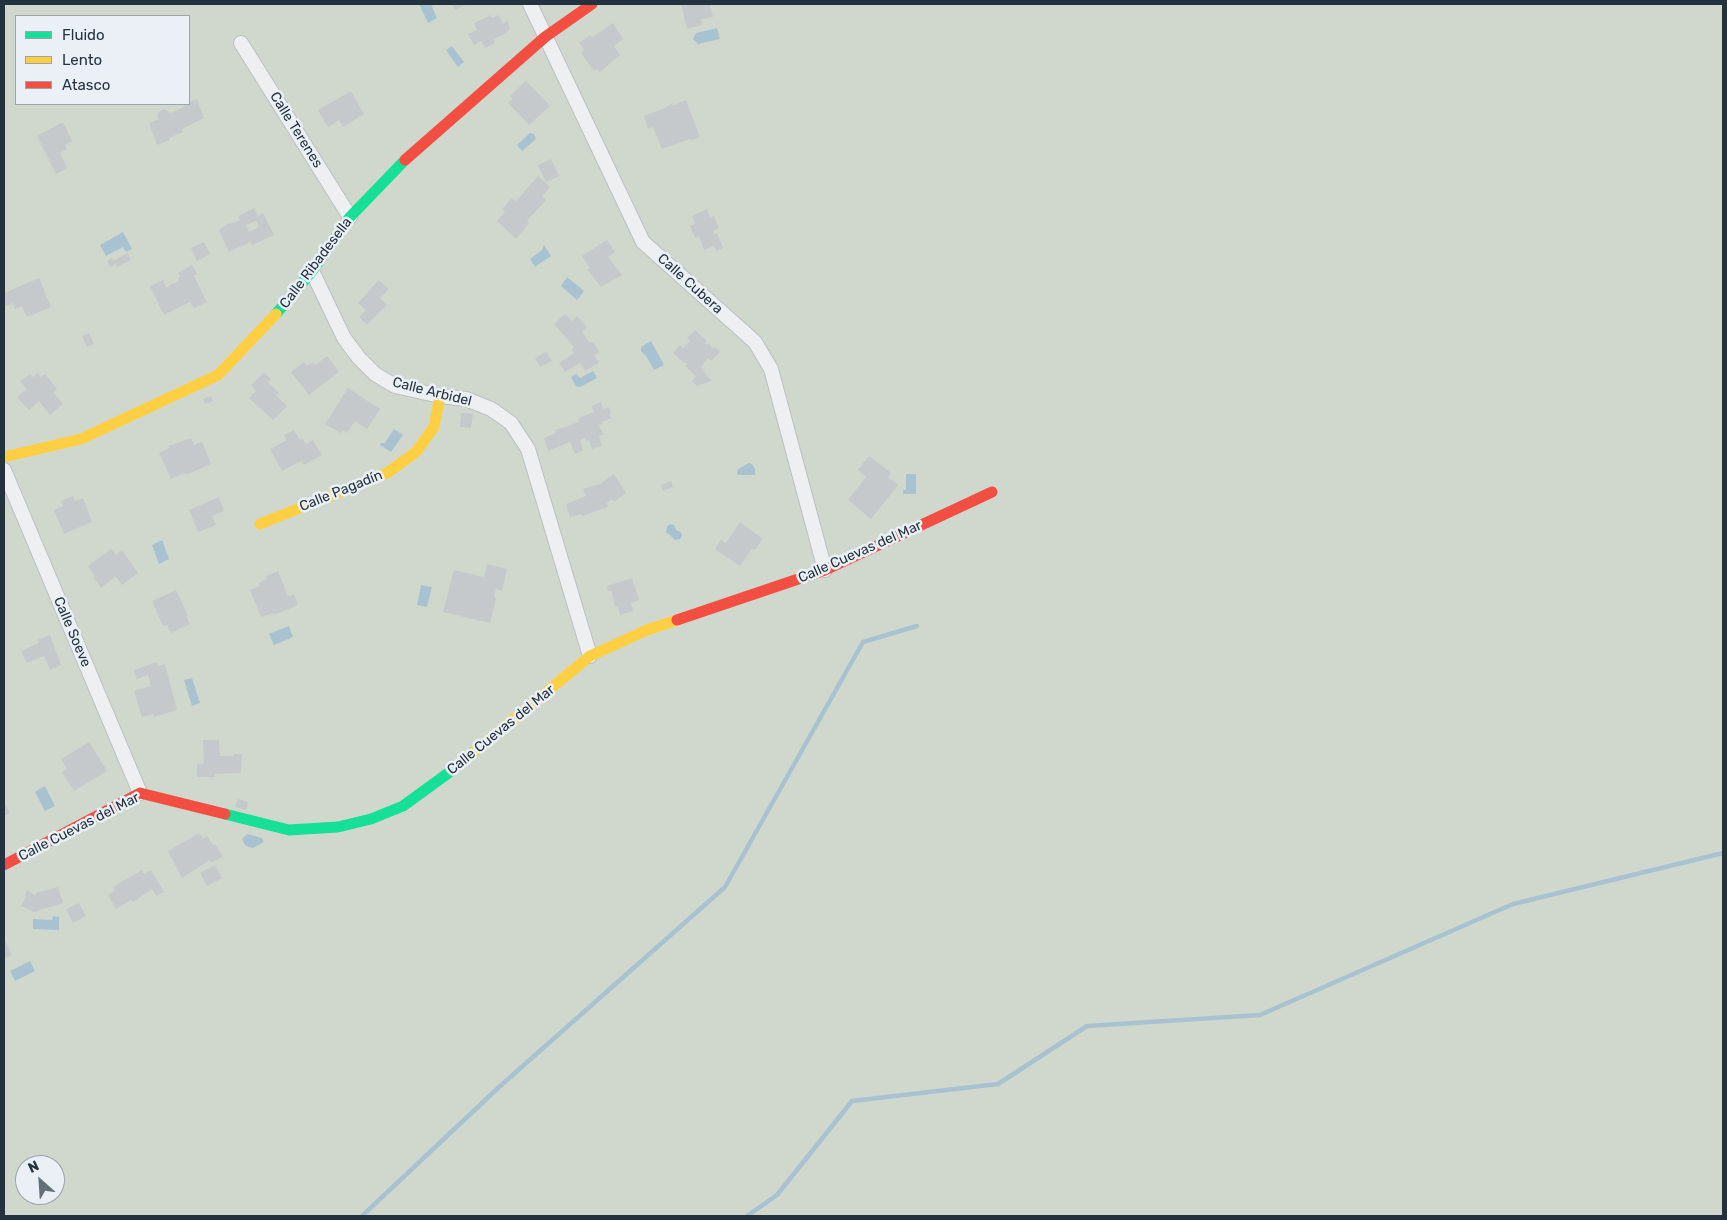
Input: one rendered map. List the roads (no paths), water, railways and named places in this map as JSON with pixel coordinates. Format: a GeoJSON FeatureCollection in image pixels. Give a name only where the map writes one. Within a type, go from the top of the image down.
{"type":"FeatureCollection","features":[{"type":"Feature","properties":{"kind":"street","name":"Calle Cubera"},"geometry":{"type":"LineString","coordinates":[[530,4],[643,242],[755,342],[771,369],[825,570]]}},
{"type":"Feature","properties":{"kind":"street","name":"Calle Ribadesella"},"geometry":{"type":"LineString","coordinates":[[4,457],[82,439],[218,375],[266,326],[312,271],[350,217],[399,166],[545,37],[592,4]]}},
{"type":"Feature","properties":{"kind":"street","name":"Calle Terenes"},"geometry":{"type":"LineString","coordinates":[[241,44],[350,217]]}},
{"type":"Feature","properties":{"kind":"street","name":"Calle Arbidel"},"geometry":{"type":"LineString","coordinates":[[312,271],[344,338],[359,358],[376,374],[395,386],[440,396],[466,399],[491,409],[511,423],[528,449],[590,656]]}},
{"type":"Feature","properties":{"kind":"street","name":"Calle Pagadín"},"geometry":{"type":"LineString","coordinates":[[260,524],[387,473],[416,452],[434,427],[440,396]]}},
{"type":"Feature","properties":{"kind":"street","name":"Calle Soeve"},"geometry":{"type":"LineString","coordinates":[[4,470],[140,793]]}},
{"type":"Feature","properties":{"kind":"street","name":"Calle Cuevas del Mar"},"geometry":{"type":"LineString","coordinates":[[4,865],[140,793],[288,830],[338,827],[371,820],[404,806],[447,774],[590,656],[647,630],[825,570],[992,492]]}},
{"type":"Feature","properties":{"kind":"water"},"geometry":{"type":"Polygon","coordinates":[[[419,4],[431,4],[437,18],[428,23],[419,4]]]}},
{"type":"Feature","properties":{"kind":"water"},"geometry":{"type":"Polygon","coordinates":[[[717,28],[720,39],[698,44],[693,39],[696,33],[717,28]]]}},
{"type":"Feature","properties":{"kind":"water"},"geometry":{"type":"Polygon","coordinates":[[[452,46],[464,62],[458,67],[446,50],[452,46]]]}},
{"type":"Feature","properties":{"kind":"water"},"geometry":{"type":"Polygon","coordinates":[[[530,133],[534,134],[536,139],[522,151],[517,145],[530,133]]]}},
{"type":"Feature","properties":{"kind":"water"},"geometry":{"type":"Polygon","coordinates":[[[123,232],[132,249],[126,252],[123,247],[106,256],[100,245],[123,232]]]}},
{"type":"Feature","properties":{"kind":"water"},"geometry":{"type":"Polygon","coordinates":[[[544,245],[551,256],[535,267],[530,259],[542,250],[544,245]]]}},
{"type":"Feature","properties":{"kind":"water"},"geometry":{"type":"Polygon","coordinates":[[[567,277],[584,291],[577,300],[561,286],[567,277]]]}},
{"type":"Feature","properties":{"kind":"water"},"geometry":{"type":"Polygon","coordinates":[[[651,341],[664,365],[654,370],[641,351],[641,347],[651,341]]]}},
{"type":"Feature","properties":{"kind":"water"},"geometry":{"type":"Polygon","coordinates":[[[593,371],[597,378],[580,387],[576,386],[571,377],[576,374],[580,378],[593,371]]]}},
{"type":"Feature","properties":{"kind":"water"},"geometry":{"type":"Polygon","coordinates":[[[394,429],[403,435],[391,452],[380,445],[385,443],[394,429]]]}},
{"type":"Feature","properties":{"kind":"water"},"geometry":{"type":"Polygon","coordinates":[[[749,463],[755,469],[755,475],[738,475],[738,469],[749,463]]]}},
{"type":"Feature","properties":{"kind":"water"},"geometry":{"type":"Polygon","coordinates":[[[906,474],[916,474],[916,494],[903,494],[903,490],[906,490],[906,474]]]}},
{"type":"Feature","properties":{"kind":"water"},"geometry":{"type":"Polygon","coordinates":[[[670,524],[674,525],[676,530],[681,532],[682,536],[680,539],[675,540],[666,533],[667,526],[670,524]]]}},
{"type":"Feature","properties":{"kind":"water"},"geometry":{"type":"Polygon","coordinates":[[[162,540],[169,559],[159,564],[152,545],[162,540]]]}},
{"type":"Feature","properties":{"kind":"water"},"geometry":{"type":"Polygon","coordinates":[[[421,585],[432,587],[427,607],[417,605],[421,585]]]}},
{"type":"Feature","properties":{"kind":"water"},"geometry":{"type":"Polygon","coordinates":[[[289,626],[293,637],[274,645],[269,634],[289,626]]]}},
{"type":"Feature","properties":{"kind":"water"},"geometry":{"type":"Polygon","coordinates":[[[192,678],[200,703],[192,706],[184,680],[192,678]]]}},
{"type":"Feature","properties":{"kind":"water"},"geometry":{"type":"Polygon","coordinates":[[[45,786],[55,806],[45,811],[35,792],[45,786]]]}},
{"type":"Feature","properties":{"kind":"water"},"geometry":{"type":"Polygon","coordinates":[[[247,834],[262,838],[264,842],[253,848],[249,847],[245,845],[242,839],[247,834]]]}},
{"type":"Feature","properties":{"kind":"water"},"geometry":{"type":"Polygon","coordinates":[[[53,916],[59,917],[59,930],[33,929],[33,919],[52,920],[53,916]]]}},
{"type":"Feature","properties":{"kind":"water"},"geometry":{"type":"Polygon","coordinates":[[[30,961],[35,971],[15,981],[10,971],[30,961]]]}},
{"type":"Feature","properties":{"kind":"waterway"},"geometry":{"type":"LineString","coordinates":[[362,1216],[498,1088],[725,887],[863,642],[917,626]]}},
{"type":"Feature","properties":{"kind":"waterway"},"geometry":{"type":"LineString","coordinates":[[747,1216],[777,1195],[852,1101],[998,1084],[1087,1026],[1260,1015],[1513,904],[1723,853]]}}]}
